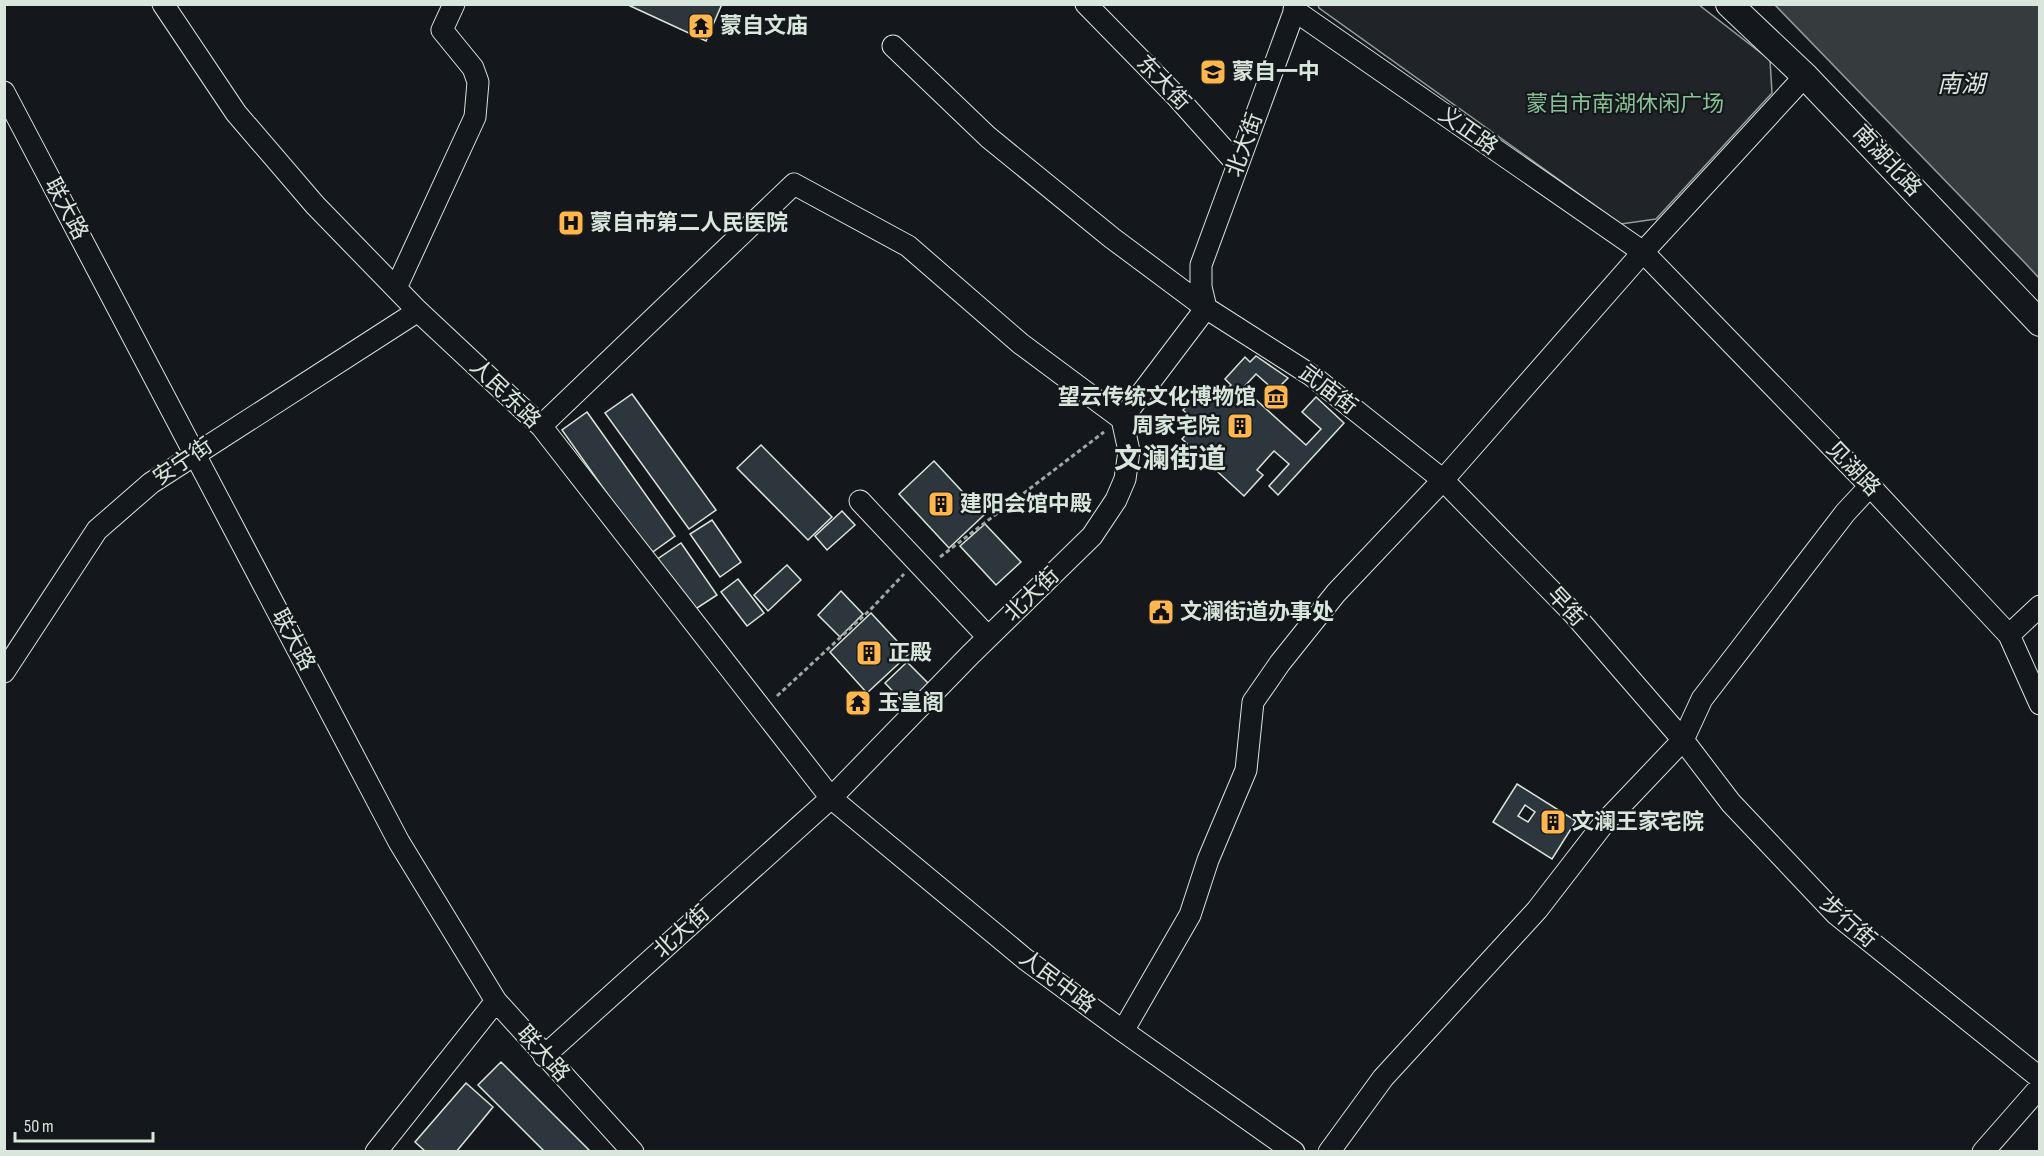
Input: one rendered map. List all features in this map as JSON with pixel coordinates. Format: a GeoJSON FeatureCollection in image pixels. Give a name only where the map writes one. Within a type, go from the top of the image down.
{"type":"FeatureCollection","features":[{"type":"Feature","properties":{"kind":"main road","name":"南湖北路"},"geometry":{"type":"LineString","coordinates":[[1730,4],[1805,76],[2040,323]]}},
{"type":"Feature","properties":{"kind":"street","name":"人民东路"},"geometry":{"type":"LineString","coordinates":[[163,4],[236,113],[315,205],[418,310],[541,426],[831,798]]}},
{"type":"Feature","properties":{"kind":"street"},"geometry":{"type":"LineString","coordinates":[[396,288],[475,117],[478,82],[473,68],[442,30],[454,4]]}},
{"type":"Feature","properties":{"kind":"street","name":"东大街"},"geometry":{"type":"LineString","coordinates":[[1086,4],[1178,98],[1237,164]]}},
{"type":"Feature","properties":{"kind":"street","name":"北大街"},"geometry":{"type":"LineString","coordinates":[[1206,308],[1201,286],[1201,265],[1295,7]]}},
{"type":"Feature","properties":{"kind":"street","name":"义正路"},"geometry":{"type":"LineString","coordinates":[[1295,7],[1643,252]]}},
{"type":"Feature","properties":{"kind":"street","name":"武庙街"},"geometry":{"type":"LineString","coordinates":[[894,46],[988,137],[1112,238],[1206,308],[1311,375],[1443,480]]}},
{"type":"Feature","properties":{"kind":"street"},"geometry":{"type":"LineString","coordinates":[[1123,1031],[1190,915],[1208,860],[1246,770],[1253,702],[1280,663],[1336,593],[1443,480],[1643,252],[1805,76]]}},
{"type":"Feature","properties":{"kind":"street","name":"联大路"},"geometry":{"type":"LineString","coordinates":[[8,108],[195,453],[399,842],[496,1001],[633,1152]]}},
{"type":"Feature","properties":{"kind":"street"},"geometry":{"type":"LineString","coordinates":[[541,426],[794,184],[908,246],[1021,344],[1122,419],[1206,308]]}},
{"type":"Feature","properties":{"kind":"street","name":"见湖路"},"geometry":{"type":"LineString","coordinates":[[1643,252],[1870,486],[2009,635],[2040,704]]}},
{"type":"Feature","properties":{"kind":"street","name":"安宁街"},"geometry":{"type":"LineString","coordinates":[[4,672],[97,530],[151,483],[418,310]]}},
{"type":"Feature","properties":{"kind":"street","name":"北大街"},"geometry":{"type":"LineString","coordinates":[[544,1056],[831,798],[988,637],[1092,536],[1116,500],[1125,478],[1129,451],[1122,419]]}},
{"type":"Feature","properties":{"kind":"street","name":"早街"},"geometry":{"type":"LineString","coordinates":[[1443,480],[1573,613],[1683,740]]}},
{"type":"Feature","properties":{"kind":"street"},"geometry":{"type":"LineString","coordinates":[[1329,1152],[1383,1078],[1537,910],[1605,822],[1683,740],[1702,699],[1845,513],[1870,486]]}},
{"type":"Feature","properties":{"kind":"street"},"geometry":{"type":"LineString","coordinates":[[860,501],[988,637]]}},
{"type":"Feature","properties":{"kind":"street"},"geometry":{"type":"LineString","coordinates":[[2009,635],[2040,606]]}},
{"type":"Feature","properties":{"kind":"street","name":"步行街"},"geometry":{"type":"LineString","coordinates":[[1683,740],[1731,804],[1836,914],[2040,1078]]}},
{"type":"Feature","properties":{"kind":"street","name":"人民中路"},"geometry":{"type":"LineString","coordinates":[[831,798],[1026,959],[1123,1031],[1294,1151]]}},
{"type":"Feature","properties":{"kind":"street"},"geometry":{"type":"LineString","coordinates":[[376,1152],[496,1001]]}},
{"type":"Feature","properties":{"kind":"street"},"geometry":{"type":"LineString","coordinates":[[1983,1152],[2040,1087]]}},
{"type":"Feature","properties":{"kind":"green space","name":"蒙自市南湖休闲广场"},"geometry":{"type":"Polygon","coordinates":[[[1318,5],[1699,5],[1770,60],[1772,93],[1656,219],[1621,224],[1319,8],[1318,5]]]}},
{"type":"Feature","properties":{"kind":"water","name":"南湖"},"geometry":{"type":"Polygon","coordinates":[[[1775,5],[2039,5],[2039,278],[2026,264],[1775,5]]]}},
{"type":"Feature","properties":{"kind":"building","name":"蒙自文庙"},"geometry":{"type":"Polygon","coordinates":[[[626,4],[722,4],[706,41],[626,4]]]}},
{"type":"Feature","properties":{"kind":"building","name":"周家宅院"},"geometry":{"type":"Polygon","coordinates":[[[1256,356],[1288,378],[1275,391],[1256,374],[1243,388],[1306,445],[1321,429],[1302,412],[1316,397],[1344,423],[1278,495],[1269,486],[1289,464],[1274,451],[1257,470],[1263,475],[1244,496],[1182,439],[1197,423],[1183,410],[1204,387],[1218,399],[1231,385],[1225,379],[1245,357],[1250,362],[1256,356]]]}},
{"type":"Feature","properties":{"kind":"building"},"geometry":{"type":"Polygon","coordinates":[[[632,394],[716,510],[689,529],[605,413],[632,394]]]}},
{"type":"Feature","properties":{"kind":"building"},"geometry":{"type":"Polygon","coordinates":[[[587,412],[675,536],[650,554],[562,430],[587,412]]]}},
{"type":"Feature","properties":{"kind":"building"},"geometry":{"type":"Polygon","coordinates":[[[761,445],[832,517],[808,540],[737,468],[761,445]]]}},
{"type":"Feature","properties":{"kind":"building","name":"建阳会馆中殿"},"geometry":{"type":"Polygon","coordinates":[[[934,461],[984,515],[949,548],[899,494],[934,461]]]}},
{"type":"Feature","properties":{"kind":"building"},"geometry":{"type":"Polygon","coordinates":[[[842,511],[855,525],[827,550],[815,536],[842,511]]]}},
{"type":"Feature","properties":{"kind":"building"},"geometry":{"type":"Polygon","coordinates":[[[712,520],[741,562],[720,577],[690,534],[712,520]]]}},
{"type":"Feature","properties":{"kind":"building"},"geometry":{"type":"Polygon","coordinates":[[[985,524],[1021,562],[996,585],[960,546],[985,524]]]}},
{"type":"Feature","properties":{"kind":"building"},"geometry":{"type":"Polygon","coordinates":[[[681,543],[717,595],[691,612],[656,560],[681,543]]]}},
{"type":"Feature","properties":{"kind":"building"},"geometry":{"type":"Polygon","coordinates":[[[787,565],[801,580],[768,611],[754,595],[787,565]]]}},
{"type":"Feature","properties":{"kind":"building"},"geometry":{"type":"Polygon","coordinates":[[[738,579],[764,613],[747,626],[721,592],[738,579]]]}},
{"type":"Feature","properties":{"kind":"building"},"geometry":{"type":"Polygon","coordinates":[[[841,591],[863,614],[840,637],[818,615],[841,591]]]}},
{"type":"Feature","properties":{"kind":"building","name":"正殿"},"geometry":{"type":"Polygon","coordinates":[[[871,613],[909,654],[867,693],[830,652],[871,613]]]}},
{"type":"Feature","properties":{"kind":"building"},"geometry":{"type":"Polygon","coordinates":[[[907,662],[931,686],[908,707],[885,683],[907,662]]]}},
{"type":"Feature","properties":{"kind":"building","name":"文澜王家宅院"},"geometry":{"type":"Polygon","coordinates":[[[1517,784],[1576,821],[1552,859],[1493,822],[1517,784]],[[1525,805],[1518,816],[1528,822],[1535,812],[1525,805]]]}},
{"type":"Feature","properties":{"kind":"building"},"geometry":{"type":"Polygon","coordinates":[[[501,1062],[591,1152],[545,1152],[478,1085],[501,1062]]]}},
{"type":"Feature","properties":{"kind":"building"},"geometry":{"type":"Polygon","coordinates":[[[466,1083],[493,1107],[456,1152],[426,1152],[415,1142],[466,1083]]]}},
{"type":"Feature","properties":{"kind":"place","name":"蒙自文庙"},"geometry":{"type":"Point","coordinates":[701,26]}},
{"type":"Feature","properties":{"kind":"place","name":"蒙自一中"},"geometry":{"type":"Point","coordinates":[1213,72]}},
{"type":"Feature","properties":{"kind":"place","name":"蒙自市第二人民医院"},"geometry":{"type":"Point","coordinates":[571,223]}},
{"type":"Feature","properties":{"kind":"place","name":"望云传统文化博物馆"},"geometry":{"type":"Point","coordinates":[1276,397]}},
{"type":"Feature","properties":{"kind":"place","name":"周家宅院"},"geometry":{"type":"Point","coordinates":[1240,426]}},
{"type":"Feature","properties":{"kind":"place","name":"建阳会馆中殿"},"geometry":{"type":"Point","coordinates":[941,504]}},
{"type":"Feature","properties":{"kind":"place","name":"文澜街道办事处"},"geometry":{"type":"Point","coordinates":[1161,612]}},
{"type":"Feature","properties":{"kind":"place","name":"正殿"},"geometry":{"type":"Point","coordinates":[869,653]}},
{"type":"Feature","properties":{"kind":"place","name":"玉皇阁"},"geometry":{"type":"Point","coordinates":[858,703]}},
{"type":"Feature","properties":{"kind":"place","name":"文澜王家宅院"},"geometry":{"type":"Point","coordinates":[1553,822]}},
{"type":"Feature","properties":{"kind":"district","name":"文澜街道"},"geometry":{"type":"Point","coordinates":[1170,459]}}]}
